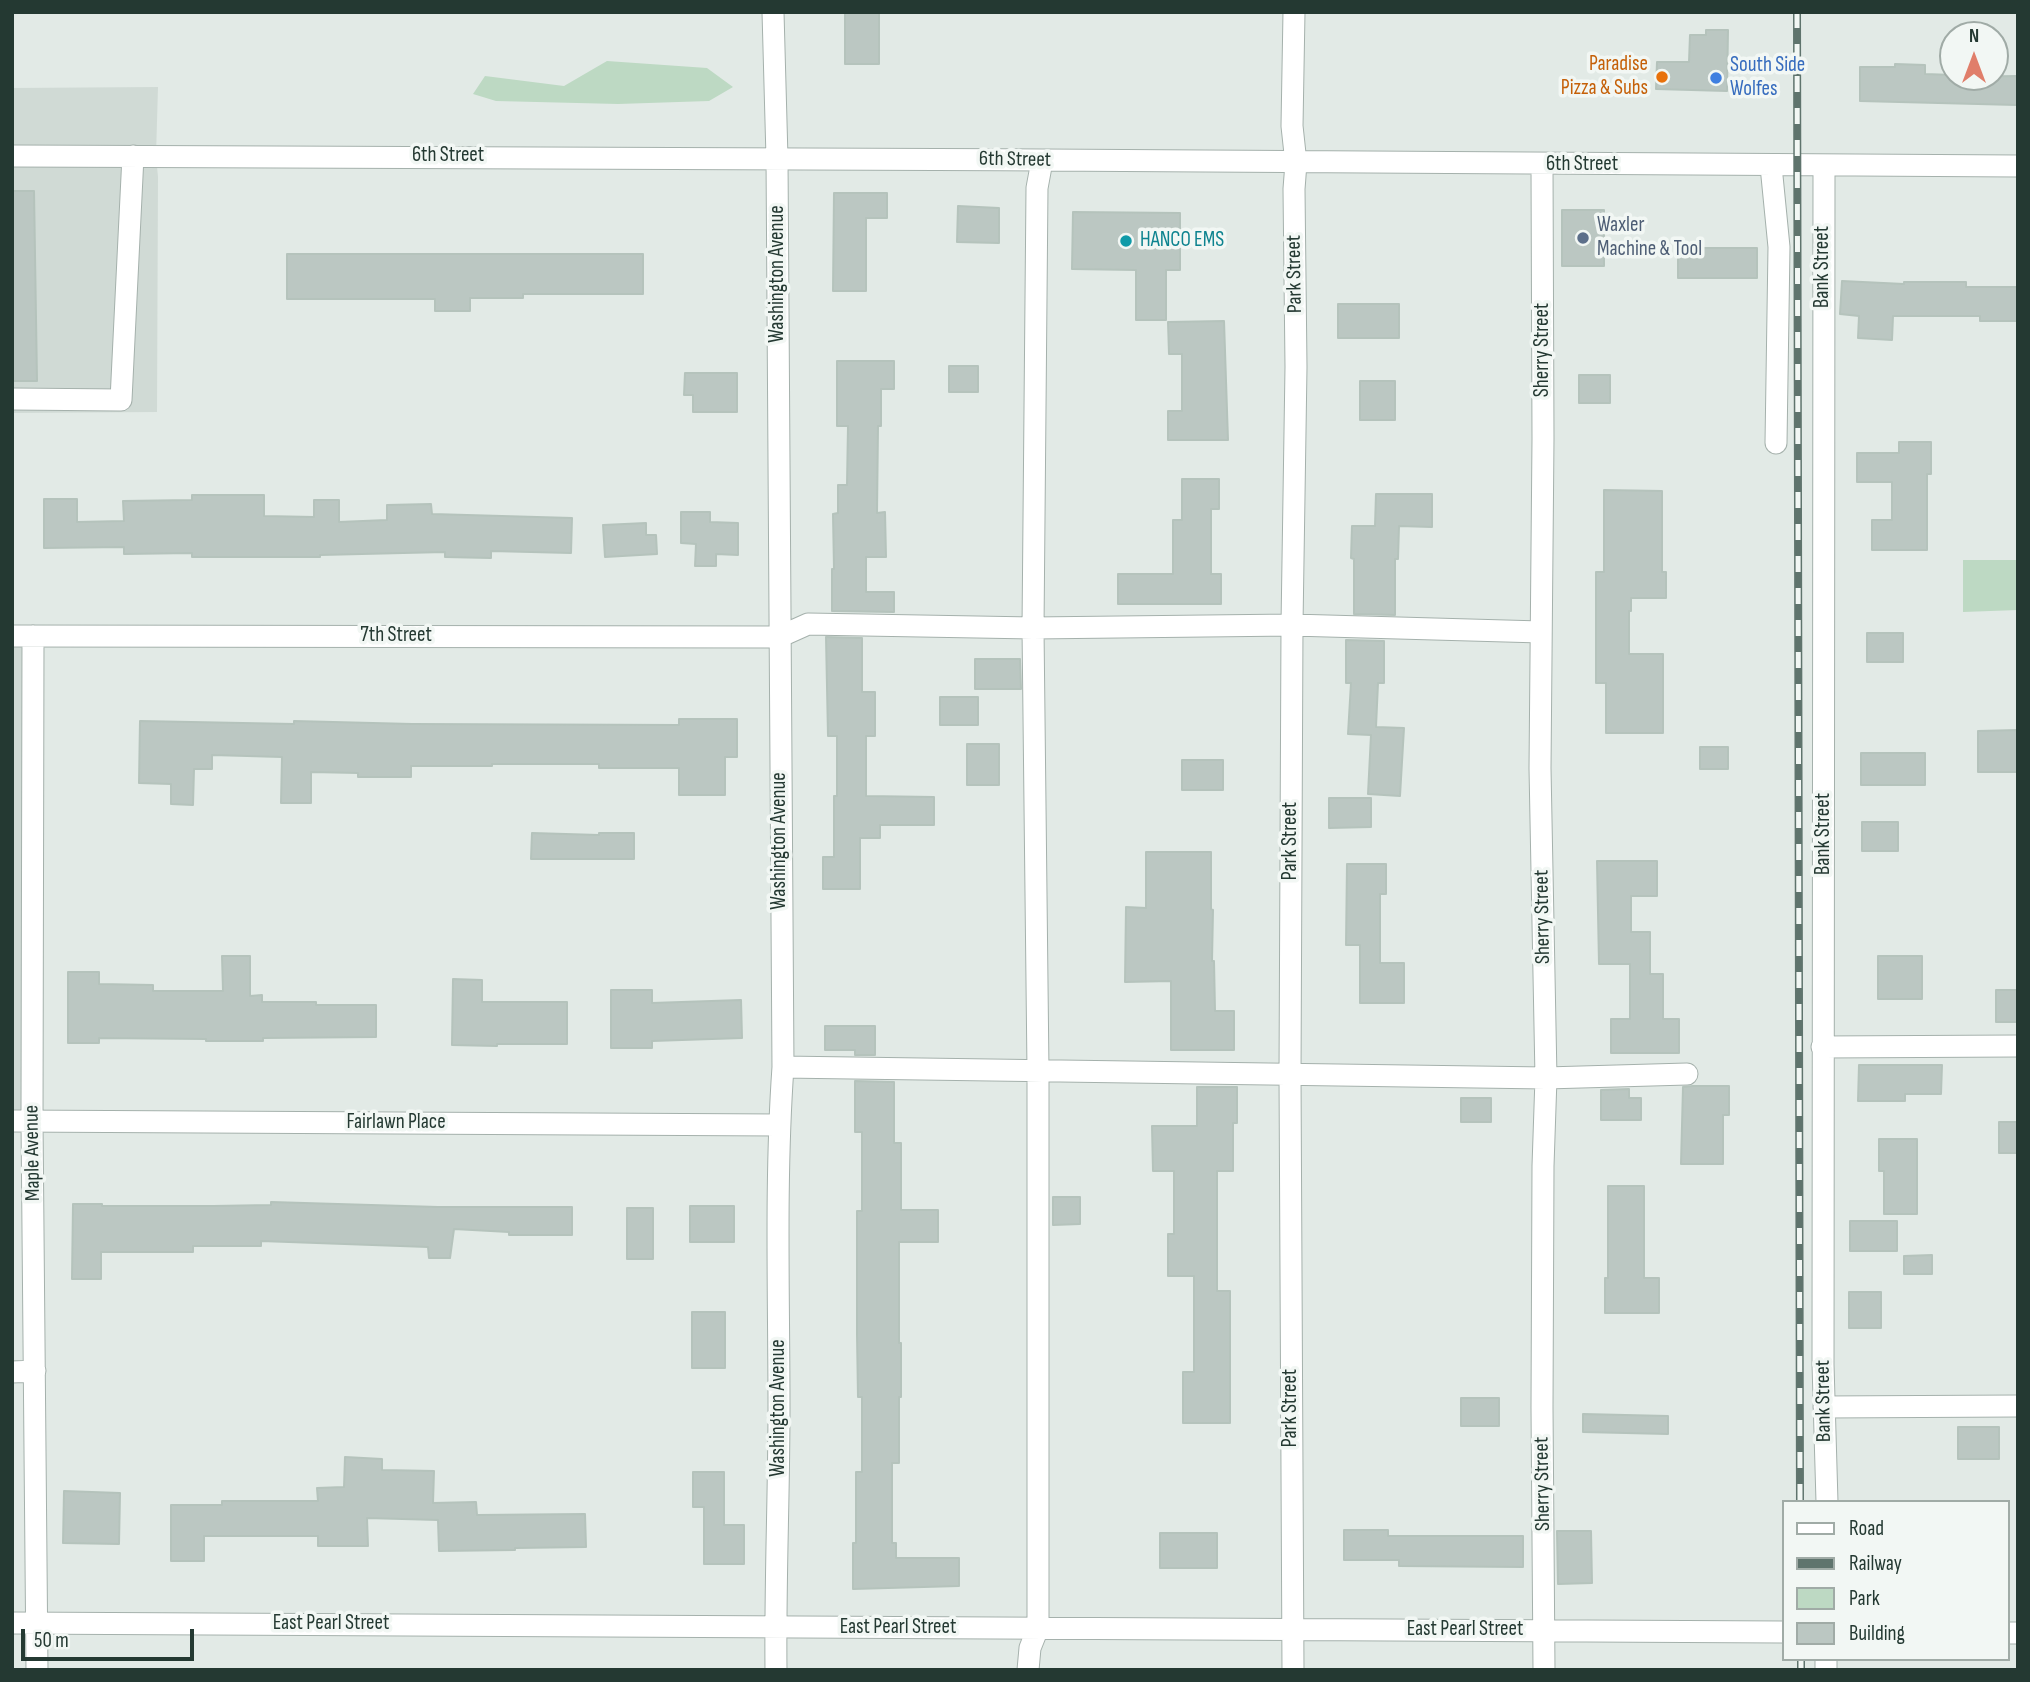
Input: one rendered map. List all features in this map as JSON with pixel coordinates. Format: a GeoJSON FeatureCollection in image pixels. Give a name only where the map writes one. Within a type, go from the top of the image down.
{"type":"FeatureCollection","features":[{"type":"Feature","properties":{"kind":"street","name":"Washington Avenue"},"geometry":{"type":"LineString","coordinates":[[773,12],[777,158],[783,1067],[779,1125],[776,1670]]}},
{"type":"Feature","properties":{"kind":"street","name":"Park Street"},"geometry":{"type":"LineString","coordinates":[[1293,1670],[1290,1074],[1292,625],[1297,367],[1294,189],[1296,163],[1292,126],[1294,12]]}},
{"type":"Feature","properties":{"kind":"street","name":"6th Street"},"geometry":{"type":"LineString","coordinates":[[12,156],[2018,166]]}},
{"type":"Feature","properties":{"kind":"street"},"geometry":{"type":"LineString","coordinates":[[12,399],[121,400],[133,156]]}},
{"type":"Feature","properties":{"kind":"street"},"geometry":{"type":"LineString","coordinates":[[1028,1670],[1030,1648],[1038,1628],[1038,1071],[1033,628],[1037,188],[1042,161]]}},
{"type":"Feature","properties":{"kind":"street","name":"Sherry Street"},"geometry":{"type":"LineString","coordinates":[[1542,165],[1540,768],[1546,1077],[1542,1407],[1544,1670]]}},
{"type":"Feature","properties":{"kind":"street"},"geometry":{"type":"LineString","coordinates":[[1771,166],[1779,247],[1776,443]]}},
{"type":"Feature","properties":{"kind":"street","name":"Bank Street"},"geometry":{"type":"LineString","coordinates":[[1824,166],[1822,1047],[1827,1500]]}},
{"type":"Feature","properties":{"kind":"street"},"geometry":{"type":"LineString","coordinates":[[779,637],[808,624],[1033,628],[1292,625],[1541,632]]}},
{"type":"Feature","properties":{"kind":"street","name":"7th Street"},"geometry":{"type":"LineString","coordinates":[[23,636],[779,637]]}},
{"type":"Feature","properties":{"kind":"street","name":"Maple Avenue"},"geometry":{"type":"LineString","coordinates":[[23,636],[22,1121],[36,1371],[37,1670]]}},
{"type":"Feature","properties":{"kind":"street"},"geometry":{"type":"LineString","coordinates":[[1822,1047],[2018,1046]]}},
{"type":"Feature","properties":{"kind":"street"},"geometry":{"type":"LineString","coordinates":[[783,1067],[1546,1077],[1687,1074]]}},
{"type":"Feature","properties":{"kind":"street","name":"Fairlawn Place"},"geometry":{"type":"LineString","coordinates":[[22,1121],[779,1125]]}},
{"type":"Feature","properties":{"kind":"street"},"geometry":{"type":"LineString","coordinates":[[12,1372],[36,1371]]}},
{"type":"Feature","properties":{"kind":"street"},"geometry":{"type":"LineString","coordinates":[[1824,1407],[2018,1406]]}},
{"type":"Feature","properties":{"kind":"street","name":"East Pearl Street"},"geometry":{"type":"LineString","coordinates":[[12,1623],[1782,1632]]}},
{"type":"Feature","properties":{"kind":"shaded area"},"geometry":{"type":"Polygon","coordinates":[[[158,87],[157,412],[12,413],[12,88],[158,87]]]}},
{"type":"Feature","properties":{"kind":"shaded area"},"geometry":{"type":"Polygon","coordinates":[[[12,636],[33,636],[32,1121],[12,1121],[12,636]]]}},
{"type":"Feature","properties":{"kind":"green space"},"geometry":{"type":"Polygon","coordinates":[[[607,61],[707,68],[733,87],[709,101],[618,104],[496,101],[473,94],[485,76],[564,86],[607,61]]]}},
{"type":"Feature","properties":{"kind":"green space"},"geometry":{"type":"Polygon","coordinates":[[[1963,560],[2018,560],[2018,610],[1963,612],[1963,560]]]}},
{"type":"Feature","properties":{"kind":"building"},"geometry":{"type":"Polygon","coordinates":[[[845,12],[879,12],[879,64],[845,64],[845,12]]]}},
{"type":"Feature","properties":{"kind":"building"},"geometry":{"type":"Polygon","coordinates":[[[1706,30],[1728,30],[1727,91],[1656,89],[1657,62],[1689,62],[1690,35],[1706,35],[1706,30]]]}},
{"type":"Feature","properties":{"kind":"building"},"geometry":{"type":"Polygon","coordinates":[[[1895,64],[1925,65],[1925,74],[1939,74],[1939,91],[2009,91],[2009,76],[2017,76],[2017,105],[1860,101],[1860,67],[1895,67],[1895,64]]]}},
{"type":"Feature","properties":{"kind":"building"},"geometry":{"type":"Polygon","coordinates":[[[12,191],[34,191],[37,381],[12,381],[12,191]]]}},
{"type":"Feature","properties":{"kind":"building"},"geometry":{"type":"Polygon","coordinates":[[[834,193],[887,193],[887,218],[866,218],[866,291],[833,291],[834,193]]]}},
{"type":"Feature","properties":{"kind":"building"},"geometry":{"type":"Polygon","coordinates":[[[958,206],[999,208],[999,243],[957,242],[958,206]]]}},
{"type":"Feature","properties":{"kind":"building","name":"Waxler Machine & Tool"},"geometry":{"type":"Polygon","coordinates":[[[1562,210],[1604,210],[1604,266],[1562,266],[1562,210]]]}},
{"type":"Feature","properties":{"kind":"building","name":"HANCO EMS"},"geometry":{"type":"Polygon","coordinates":[[[1073,212],[1180,213],[1180,270],[1166,270],[1166,320],[1136,320],[1136,270],[1072,269],[1073,212]]]}},
{"type":"Feature","properties":{"kind":"building"},"geometry":{"type":"Polygon","coordinates":[[[1678,248],[1757,248],[1757,278],[1678,278],[1678,248]]]}},
{"type":"Feature","properties":{"kind":"building"},"geometry":{"type":"Polygon","coordinates":[[[287,254],[643,254],[643,294],[523,294],[523,298],[470,298],[470,311],[435,311],[435,299],[287,299],[287,254]]]}},
{"type":"Feature","properties":{"kind":"building"},"geometry":{"type":"Polygon","coordinates":[[[1842,281],[1904,284],[1966,282],[1966,287],[2018,287],[2018,321],[1980,321],[1980,316],[1893,316],[1892,340],[1858,338],[1859,316],[1840,314],[1842,281]]]}},
{"type":"Feature","properties":{"kind":"building"},"geometry":{"type":"Polygon","coordinates":[[[1338,304],[1399,304],[1399,338],[1338,338],[1338,304]]]}},
{"type":"Feature","properties":{"kind":"building"},"geometry":{"type":"Polygon","coordinates":[[[1224,321],[1228,440],[1168,440],[1168,411],[1182,411],[1182,354],[1169,354],[1168,322],[1224,321]]]}},
{"type":"Feature","properties":{"kind":"building"},"geometry":{"type":"Polygon","coordinates":[[[837,361],[894,361],[894,389],[881,389],[881,426],[878,426],[877,513],[885,512],[886,557],[866,557],[866,592],[894,592],[894,612],[832,611],[833,514],[838,513],[838,485],[847,485],[848,426],[837,426],[837,361]]]}},
{"type":"Feature","properties":{"kind":"building"},"geometry":{"type":"Polygon","coordinates":[[[949,366],[978,366],[978,392],[949,392],[949,366]]]}},
{"type":"Feature","properties":{"kind":"building"},"geometry":{"type":"Polygon","coordinates":[[[685,373],[737,373],[737,412],[693,412],[693,395],[684,395],[685,373]]]}},
{"type":"Feature","properties":{"kind":"building"},"geometry":{"type":"Polygon","coordinates":[[[1579,375],[1610,375],[1610,403],[1579,403],[1579,375]]]}},
{"type":"Feature","properties":{"kind":"building"},"geometry":{"type":"Polygon","coordinates":[[[1360,381],[1395,381],[1395,420],[1360,420],[1360,381]]]}},
{"type":"Feature","properties":{"kind":"building"},"geometry":{"type":"Polygon","coordinates":[[[1899,442],[1931,442],[1931,474],[1927,474],[1927,550],[1872,550],[1872,520],[1892,520],[1892,482],[1857,482],[1857,453],[1899,453],[1899,442]]]}},
{"type":"Feature","properties":{"kind":"building"},"geometry":{"type":"Polygon","coordinates":[[[1182,479],[1219,479],[1219,509],[1211,509],[1211,574],[1221,574],[1221,604],[1118,604],[1118,574],[1173,574],[1173,520],[1182,520],[1182,479]]]}},
{"type":"Feature","properties":{"kind":"building"},"geometry":{"type":"Polygon","coordinates":[[[1604,490],[1662,491],[1662,572],[1666,572],[1666,598],[1631,598],[1629,654],[1663,654],[1663,733],[1606,733],[1606,683],[1596,683],[1596,572],[1604,572],[1604,490]]]}},
{"type":"Feature","properties":{"kind":"building"},"geometry":{"type":"Polygon","coordinates":[[[1376,494],[1432,494],[1432,527],[1399,526],[1398,559],[1395,559],[1395,615],[1354,614],[1352,526],[1375,526],[1376,494]]]}},
{"type":"Feature","properties":{"kind":"building"},"geometry":{"type":"Polygon","coordinates":[[[192,495],[264,495],[264,516],[314,517],[314,500],[339,500],[339,522],[387,520],[387,505],[431,504],[432,514],[572,518],[571,553],[491,551],[491,558],[445,557],[445,552],[320,557],[192,557],[192,553],[124,554],[124,547],[44,548],[44,499],[77,499],[77,522],[124,521],[123,501],[192,500],[192,495]]]}},
{"type":"Feature","properties":{"kind":"building"},"geometry":{"type":"Polygon","coordinates":[[[681,512],[710,512],[710,522],[738,523],[738,555],[716,554],[716,566],[695,566],[696,544],[681,543],[681,512]]]}},
{"type":"Feature","properties":{"kind":"building"},"geometry":{"type":"Polygon","coordinates":[[[646,523],[646,535],[656,535],[657,554],[605,557],[603,525],[646,523]]]}},
{"type":"Feature","properties":{"kind":"building"},"geometry":{"type":"Polygon","coordinates":[[[1867,633],[1903,633],[1903,662],[1867,662],[1867,633]]]}},
{"type":"Feature","properties":{"kind":"building"},"geometry":{"type":"Polygon","coordinates":[[[826,637],[862,638],[862,692],[875,692],[875,736],[866,736],[866,796],[934,797],[934,825],[880,825],[880,838],[860,838],[860,889],[823,889],[823,857],[834,857],[834,796],[837,796],[837,736],[828,736],[826,637]]]}},
{"type":"Feature","properties":{"kind":"building"},"geometry":{"type":"Polygon","coordinates":[[[1346,640],[1384,641],[1384,683],[1378,683],[1376,727],[1404,728],[1400,796],[1368,794],[1371,735],[1348,734],[1351,683],[1346,683],[1346,640]]]}},
{"type":"Feature","properties":{"kind":"building"},"geometry":{"type":"Polygon","coordinates":[[[975,659],[1020,659],[1021,689],[975,689],[975,659]]]}},
{"type":"Feature","properties":{"kind":"building"},"geometry":{"type":"Polygon","coordinates":[[[940,697],[978,697],[978,725],[940,725],[940,697]]]}},
{"type":"Feature","properties":{"kind":"building"},"geometry":{"type":"Polygon","coordinates":[[[679,719],[737,719],[737,757],[725,757],[725,795],[679,795],[679,768],[599,768],[599,764],[492,764],[411,766],[411,777],[358,777],[358,773],[311,772],[311,803],[281,803],[282,757],[212,755],[212,769],[194,769],[193,805],[171,804],[171,784],[139,783],[140,721],[679,725],[679,719]]]}},
{"type":"Feature","properties":{"kind":"building"},"geometry":{"type":"Polygon","coordinates":[[[2018,730],[2018,772],[1978,772],[1978,731],[2018,730]]]}},
{"type":"Feature","properties":{"kind":"building"},"geometry":{"type":"Polygon","coordinates":[[[967,744],[999,744],[999,785],[967,785],[967,744]]]}},
{"type":"Feature","properties":{"kind":"building"},"geometry":{"type":"Polygon","coordinates":[[[1700,747],[1728,747],[1728,769],[1700,769],[1700,747]]]}},
{"type":"Feature","properties":{"kind":"building"},"geometry":{"type":"Polygon","coordinates":[[[1861,753],[1925,753],[1925,785],[1861,785],[1861,753]]]}},
{"type":"Feature","properties":{"kind":"building"},"geometry":{"type":"Polygon","coordinates":[[[1182,760],[1223,760],[1223,790],[1182,790],[1182,760]]]}},
{"type":"Feature","properties":{"kind":"building"},"geometry":{"type":"Polygon","coordinates":[[[1329,798],[1371,798],[1371,827],[1329,828],[1329,798]]]}},
{"type":"Feature","properties":{"kind":"building"},"geometry":{"type":"Polygon","coordinates":[[[1862,822],[1898,822],[1898,851],[1862,851],[1862,822]]]}},
{"type":"Feature","properties":{"kind":"building"},"geometry":{"type":"Polygon","coordinates":[[[532,833],[634,833],[634,859],[531,859],[532,833]]]}},
{"type":"Feature","properties":{"kind":"building"},"geometry":{"type":"Polygon","coordinates":[[[1146,852],[1211,852],[1215,1011],[1234,1011],[1234,1050],[1171,1050],[1171,981],[1125,982],[1126,907],[1146,908],[1146,852]]]}},
{"type":"Feature","properties":{"kind":"building"},"geometry":{"type":"Polygon","coordinates":[[[1597,861],[1657,861],[1657,896],[1631,896],[1631,932],[1650,932],[1650,974],[1663,974],[1663,1019],[1679,1019],[1679,1053],[1611,1053],[1611,1019],[1630,1019],[1630,964],[1599,964],[1597,861]]]}},
{"type":"Feature","properties":{"kind":"building"},"geometry":{"type":"Polygon","coordinates":[[[1347,864],[1386,864],[1386,894],[1380,894],[1380,963],[1404,963],[1404,1003],[1360,1003],[1360,945],[1346,945],[1347,864]]]}},
{"type":"Feature","properties":{"kind":"building"},"geometry":{"type":"Polygon","coordinates":[[[222,956],[250,956],[250,996],[262,995],[262,1002],[376,1005],[376,1037],[263,1038],[263,1041],[99,1038],[99,1043],[68,1043],[68,972],[99,972],[99,984],[153,985],[153,991],[223,991],[222,956]]]}},
{"type":"Feature","properties":{"kind":"building"},"geometry":{"type":"Polygon","coordinates":[[[1878,956],[1922,956],[1922,999],[1878,999],[1878,956]]]}},
{"type":"Feature","properties":{"kind":"building"},"geometry":{"type":"Polygon","coordinates":[[[453,979],[482,980],[482,1002],[567,1002],[567,1044],[452,1045],[453,979]]]}},
{"type":"Feature","properties":{"kind":"building"},"geometry":{"type":"Polygon","coordinates":[[[611,990],[652,990],[652,1003],[741,1000],[742,1038],[652,1041],[652,1048],[611,1048],[611,990]]]}},
{"type":"Feature","properties":{"kind":"building"},"geometry":{"type":"Polygon","coordinates":[[[1996,990],[2018,990],[2018,1022],[1996,1022],[1996,990]]]}},
{"type":"Feature","properties":{"kind":"building"},"geometry":{"type":"Polygon","coordinates":[[[825,1026],[875,1026],[875,1055],[855,1055],[855,1050],[825,1050],[825,1026]]]}},
{"type":"Feature","properties":{"kind":"building"},"geometry":{"type":"Polygon","coordinates":[[[1859,1065],[1942,1065],[1941,1094],[1905,1094],[1905,1101],[1858,1101],[1859,1065]]]}},
{"type":"Feature","properties":{"kind":"building"},"geometry":{"type":"Polygon","coordinates":[[[855,1081],[894,1082],[894,1143],[901,1143],[901,1210],[938,1210],[938,1242],[899,1242],[901,1397],[899,1463],[892,1463],[892,1543],[896,1543],[896,1558],[959,1558],[959,1586],[853,1589],[856,1472],[862,1472],[862,1397],[858,1397],[857,1211],[862,1211],[862,1132],[855,1132],[855,1081]]]}},
{"type":"Feature","properties":{"kind":"building"},"geometry":{"type":"Polygon","coordinates":[[[1729,1086],[1729,1115],[1723,1115],[1723,1164],[1681,1164],[1683,1087],[1729,1086]]]}},
{"type":"Feature","properties":{"kind":"building"},"geometry":{"type":"Polygon","coordinates":[[[1197,1087],[1237,1087],[1237,1123],[1233,1123],[1233,1171],[1217,1171],[1217,1291],[1230,1291],[1230,1423],[1183,1423],[1183,1372],[1194,1372],[1194,1276],[1168,1276],[1168,1234],[1174,1234],[1174,1171],[1153,1171],[1152,1126],[1197,1126],[1197,1087]]]}},
{"type":"Feature","properties":{"kind":"building"},"geometry":{"type":"Polygon","coordinates":[[[1629,1089],[1629,1098],[1641,1098],[1641,1120],[1601,1120],[1601,1090],[1629,1089]]]}},
{"type":"Feature","properties":{"kind":"building"},"geometry":{"type":"Polygon","coordinates":[[[1461,1098],[1491,1098],[1491,1122],[1461,1122],[1461,1098]]]}},
{"type":"Feature","properties":{"kind":"building"},"geometry":{"type":"Polygon","coordinates":[[[1999,1122],[2018,1122],[2018,1153],[1999,1153],[1999,1122]]]}},
{"type":"Feature","properties":{"kind":"building"},"geometry":{"type":"Polygon","coordinates":[[[1879,1139],[1917,1139],[1917,1214],[1884,1214],[1884,1171],[1879,1171],[1879,1139]]]}},
{"type":"Feature","properties":{"kind":"building"},"geometry":{"type":"Polygon","coordinates":[[[1608,1186],[1644,1186],[1644,1278],[1659,1278],[1659,1313],[1605,1313],[1605,1278],[1608,1278],[1608,1186]]]}},
{"type":"Feature","properties":{"kind":"building"},"geometry":{"type":"Polygon","coordinates":[[[1053,1197],[1080,1197],[1080,1224],[1053,1225],[1053,1197]]]}},
{"type":"Feature","properties":{"kind":"building"},"geometry":{"type":"Polygon","coordinates":[[[271,1202],[438,1207],[572,1207],[572,1235],[509,1235],[509,1232],[454,1229],[450,1258],[429,1258],[428,1247],[261,1241],[261,1246],[193,1246],[193,1252],[101,1252],[101,1279],[72,1279],[73,1204],[213,1206],[271,1205],[271,1202]]]}},
{"type":"Feature","properties":{"kind":"building"},"geometry":{"type":"Polygon","coordinates":[[[690,1206],[734,1206],[734,1242],[690,1242],[690,1206]]]}},
{"type":"Feature","properties":{"kind":"building"},"geometry":{"type":"Polygon","coordinates":[[[627,1208],[653,1208],[653,1259],[627,1259],[627,1208]]]}},
{"type":"Feature","properties":{"kind":"building"},"geometry":{"type":"Polygon","coordinates":[[[1850,1221],[1897,1221],[1897,1251],[1850,1251],[1850,1221]]]}},
{"type":"Feature","properties":{"kind":"building"},"geometry":{"type":"Polygon","coordinates":[[[1932,1255],[1932,1274],[1904,1274],[1904,1256],[1932,1255]]]}},
{"type":"Feature","properties":{"kind":"building"},"geometry":{"type":"Polygon","coordinates":[[[1849,1292],[1881,1292],[1881,1328],[1849,1328],[1849,1292]]]}},
{"type":"Feature","properties":{"kind":"building"},"geometry":{"type":"Polygon","coordinates":[[[692,1312],[725,1312],[725,1368],[692,1368],[692,1312]]]}},
{"type":"Feature","properties":{"kind":"building"},"geometry":{"type":"Polygon","coordinates":[[[1461,1398],[1499,1398],[1499,1426],[1461,1426],[1461,1398]]]}},
{"type":"Feature","properties":{"kind":"building"},"geometry":{"type":"Polygon","coordinates":[[[1583,1414],[1668,1416],[1668,1434],[1583,1432],[1583,1414]]]}},
{"type":"Feature","properties":{"kind":"building"},"geometry":{"type":"Polygon","coordinates":[[[1958,1427],[1999,1427],[1999,1459],[1958,1459],[1958,1427]]]}},
{"type":"Feature","properties":{"kind":"building"},"geometry":{"type":"Polygon","coordinates":[[[345,1457],[382,1459],[382,1470],[434,1471],[433,1503],[476,1502],[477,1515],[585,1514],[586,1547],[439,1551],[438,1520],[367,1518],[368,1546],[318,1546],[318,1536],[204,1536],[204,1561],[171,1561],[171,1505],[222,1505],[222,1501],[318,1501],[317,1488],[344,1487],[345,1457]]]}},
{"type":"Feature","properties":{"kind":"building"},"geometry":{"type":"Polygon","coordinates":[[[693,1472],[724,1472],[724,1525],[744,1525],[744,1564],[704,1564],[704,1507],[693,1507],[693,1472]]]}},
{"type":"Feature","properties":{"kind":"building"},"geometry":{"type":"Polygon","coordinates":[[[64,1491],[120,1493],[119,1544],[63,1543],[64,1491]]]}},
{"type":"Feature","properties":{"kind":"building"},"geometry":{"type":"Polygon","coordinates":[[[1344,1530],[1388,1530],[1388,1536],[1523,1536],[1523,1567],[1399,1566],[1399,1560],[1344,1560],[1344,1530]]]}},
{"type":"Feature","properties":{"kind":"building"},"geometry":{"type":"Polygon","coordinates":[[[1557,1531],[1591,1531],[1592,1583],[1558,1584],[1557,1531]]]}},
{"type":"Feature","properties":{"kind":"building"},"geometry":{"type":"Polygon","coordinates":[[[1160,1533],[1217,1533],[1217,1568],[1160,1568],[1160,1533]]]}},
{"type":"Feature","properties":{"kind":"railway"},"geometry":{"type":"LineString","coordinates":[[1797,12],[1800,1500]]}},
{"type":"Feature","properties":{"kind":"railway"},"geometry":{"type":"LineString","coordinates":[[1801,1661],[1801,1670]]}},
{"type":"Feature","properties":{"kind":"place","name":"Paradise Pizza & Subs"},"geometry":{"type":"Point","coordinates":[1662,77]}},
{"type":"Feature","properties":{"kind":"place","name":"South Side Wolfes"},"geometry":{"type":"Point","coordinates":[1716,78]}},
{"type":"Feature","properties":{"kind":"place","name":"Waxler Machine & Tool"},"geometry":{"type":"Point","coordinates":[1583,238]}},
{"type":"Feature","properties":{"kind":"place","name":"HANCO EMS"},"geometry":{"type":"Point","coordinates":[1126,241]}}]}
